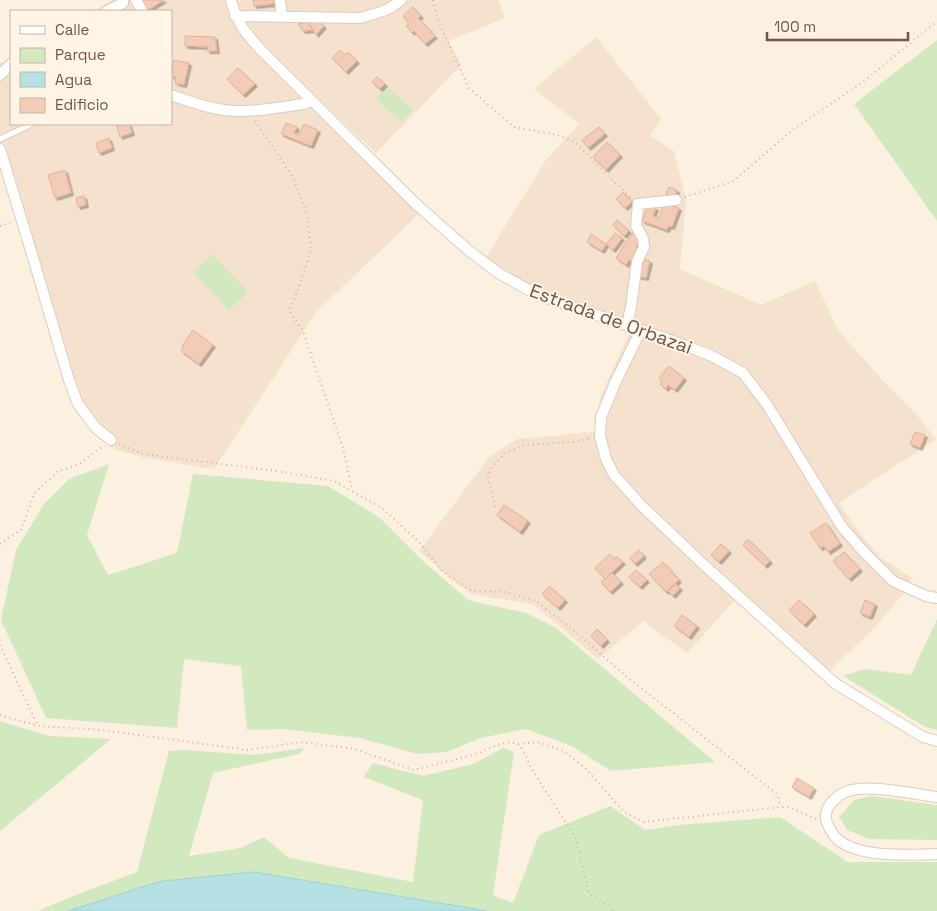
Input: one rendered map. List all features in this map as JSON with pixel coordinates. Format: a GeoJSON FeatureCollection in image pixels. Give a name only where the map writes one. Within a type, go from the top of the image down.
{"type":"FeatureCollection","features":[{"type":"Feature","properties":{"kind":"street","name":"Estrada de Orbazai"},"geometry":{"type":"LineString","coordinates":[[231,0],[243,31],[416,204],[468,250],[500,274],[538,295],[712,356],[743,373],[766,403],[842,527],[893,581],[926,596],[937,598]]}},
{"type":"Feature","properties":{"kind":"street"},"geometry":{"type":"LineString","coordinates":[[280,0],[282,16]]}},
{"type":"Feature","properties":{"kind":"street"},"geometry":{"type":"LineString","coordinates":[[236,16],[359,18],[393,7],[401,0]]}},
{"type":"Feature","properties":{"kind":"street"},"geometry":{"type":"LineString","coordinates":[[110,10],[123,5]]}},
{"type":"Feature","properties":{"kind":"street"},"geometry":{"type":"LineString","coordinates":[[0,75],[10,65]]}},
{"type":"Feature","properties":{"kind":"street"},"geometry":{"type":"LineString","coordinates":[[172,95],[194,104],[222,110],[248,110],[303,104],[312,101]]}},
{"type":"Feature","properties":{"kind":"street"},"geometry":{"type":"LineString","coordinates":[[0,149],[55,337],[78,404],[96,428],[111,440]]}},
{"type":"Feature","properties":{"kind":"street"},"geometry":{"type":"LineString","coordinates":[[627,325],[637,262],[644,247],[636,226],[638,204],[676,200]]}},
{"type":"Feature","properties":{"kind":"street"},"geometry":{"type":"LineString","coordinates":[[640,330],[601,417],[600,436],[606,459],[614,475],[642,506],[703,564],[836,684],[923,737],[937,740]]}},
{"type":"Feature","properties":{"kind":"street"},"geometry":{"type":"LineString","coordinates":[[937,797],[868,788],[845,792],[831,802],[826,812],[826,819],[833,835],[846,846],[881,854],[937,854]]}},
{"type":"Feature","properties":{"kind":"lane"},"geometry":{"type":"LineString","coordinates":[[0,139],[30,125]]}},
{"type":"Feature","properties":{"kind":"path"},"geometry":{"type":"LineString","coordinates":[[433,0],[437,18],[469,88],[514,127],[557,135],[575,142],[638,204]]}},
{"type":"Feature","properties":{"kind":"path"},"geometry":{"type":"LineString","coordinates":[[676,200],[734,181],[794,129],[867,78],[937,21]]}},
{"type":"Feature","properties":{"kind":"path"},"geometry":{"type":"LineString","coordinates":[[248,110],[294,177],[308,214],[311,249],[300,285],[289,311],[303,331],[344,448],[352,491]]}},
{"type":"Feature","properties":{"kind":"path"},"geometry":{"type":"LineString","coordinates":[[0,226],[22,219]]}},
{"type":"Feature","properties":{"kind":"path"},"geometry":{"type":"LineString","coordinates":[[495,507],[488,477],[492,467],[504,454],[524,445],[574,442],[600,436]]}},
{"type":"Feature","properties":{"kind":"path"},"geometry":{"type":"LineString","coordinates":[[0,544],[21,530],[34,494],[57,472],[79,464],[111,440],[142,454],[277,471],[334,481],[382,508],[419,542],[442,571],[472,591],[506,592],[536,601],[578,634],[627,677],[778,795],[780,807]]}},
{"type":"Feature","properties":{"kind":"path"},"geometry":{"type":"LineString","coordinates":[[0,645],[38,726]]}},
{"type":"Feature","properties":{"kind":"path"},"geometry":{"type":"LineString","coordinates":[[0,715],[38,726],[103,730],[248,750],[301,742],[355,750],[414,770],[474,755],[500,744],[537,742],[564,751],[586,769],[624,812],[643,822],[780,807],[789,808],[813,818],[826,819]]}},
{"type":"Feature","properties":{"kind":"path"},"geometry":{"type":"LineString","coordinates":[[518,744],[576,839],[589,893],[614,911]]}},
{"type":"Feature","properties":{"kind":"shaded area"},"geometry":{"type":"Polygon","coordinates":[[[112,0],[226,0],[227,11],[241,35],[283,81],[419,214],[317,311],[214,469],[145,458],[111,448],[76,412],[57,359],[0,166],[0,63],[10,58],[10,125],[172,125],[172,10],[96,10],[112,0]]]}},
{"type":"Feature","properties":{"kind":"shaded area"},"geometry":{"type":"Polygon","coordinates":[[[235,0],[498,0],[505,18],[449,41],[461,65],[376,153],[260,43],[247,24],[235,0]]]}},
{"type":"Feature","properties":{"kind":"shaded area"},"geometry":{"type":"Polygon","coordinates":[[[596,37],[661,119],[650,136],[674,151],[686,200],[680,269],[761,305],[815,281],[838,330],[885,383],[915,413],[936,439],[839,503],[858,531],[881,558],[912,578],[907,590],[874,628],[822,678],[737,598],[687,653],[643,621],[598,659],[534,605],[473,594],[457,584],[419,551],[489,457],[517,439],[594,432],[601,395],[631,330],[565,309],[521,292],[480,267],[546,160],[579,124],[534,89],[596,37]]]}},
{"type":"Feature","properties":{"kind":"green space"},"geometry":{"type":"Polygon","coordinates":[[[937,40],[937,221],[854,104],[937,40]]]}},
{"type":"Feature","properties":{"kind":"green space"},"geometry":{"type":"Polygon","coordinates":[[[387,86],[413,110],[402,122],[376,99],[387,86]]]}},
{"type":"Feature","properties":{"kind":"green space"},"geometry":{"type":"Polygon","coordinates":[[[212,254],[248,292],[229,310],[193,272],[212,254]]]}},
{"type":"Feature","properties":{"kind":"green space"},"geometry":{"type":"Polygon","coordinates":[[[109,464],[87,535],[108,575],[177,553],[193,474],[328,486],[380,518],[424,562],[468,600],[526,613],[556,628],[715,762],[611,771],[571,746],[526,729],[480,738],[447,752],[417,754],[360,738],[283,729],[247,730],[241,666],[184,659],[177,728],[46,718],[1,620],[16,550],[44,504],[69,479],[109,464]]]}},
{"type":"Feature","properties":{"kind":"green space"},"geometry":{"type":"Polygon","coordinates":[[[937,619],[937,730],[925,727],[843,676],[865,669],[911,675],[937,619]]]}},
{"type":"Feature","properties":{"kind":"green space"},"geometry":{"type":"Polygon","coordinates":[[[0,721],[49,736],[111,739],[0,831],[0,721]]]}},
{"type":"Feature","properties":{"kind":"green space"},"geometry":{"type":"Polygon","coordinates":[[[305,748],[299,754],[213,773],[189,856],[240,848],[264,837],[289,858],[413,882],[423,800],[364,777],[373,763],[423,776],[473,764],[503,748],[514,752],[493,895],[513,903],[539,835],[610,806],[645,830],[679,825],[780,817],[848,862],[937,862],[937,911],[487,911],[254,872],[163,881],[68,911],[38,911],[137,872],[169,751],[185,750],[254,755],[305,748]]]}},
{"type":"Feature","properties":{"kind":"green space"},"geometry":{"type":"Polygon","coordinates":[[[872,796],[937,805],[937,840],[869,839],[847,830],[839,817],[854,800],[872,796]]]}},
{"type":"Feature","properties":{"kind":"water"},"geometry":{"type":"Polygon","coordinates":[[[254,872],[487,911],[68,911],[163,881],[254,872]]]}},
{"type":"Feature","properties":{"kind":"building"},"geometry":{"type":"Polygon","coordinates":[[[164,0],[148,10],[143,1],[164,0]]]}},
{"type":"Feature","properties":{"kind":"building"},"geometry":{"type":"Polygon","coordinates":[[[253,0],[273,0],[273,4],[254,6],[253,0]]]}},
{"type":"Feature","properties":{"kind":"building"},"geometry":{"type":"Polygon","coordinates":[[[413,7],[421,16],[418,18],[435,36],[425,44],[414,31],[412,33],[406,26],[409,24],[403,16],[413,7]]]}},
{"type":"Feature","properties":{"kind":"building"},"geometry":{"type":"Polygon","coordinates":[[[318,20],[324,26],[316,35],[308,22],[318,20]]]}},
{"type":"Feature","properties":{"kind":"building"},"geometry":{"type":"Polygon","coordinates":[[[308,22],[313,30],[303,31],[298,24],[308,22]]]}},
{"type":"Feature","properties":{"kind":"building"},"geometry":{"type":"Polygon","coordinates":[[[185,36],[215,37],[217,51],[207,51],[208,47],[185,46],[185,36]]]}},
{"type":"Feature","properties":{"kind":"building"},"geometry":{"type":"Polygon","coordinates":[[[340,50],[346,55],[348,52],[357,61],[346,72],[332,58],[340,50]]]}},
{"type":"Feature","properties":{"kind":"building"},"geometry":{"type":"Polygon","coordinates":[[[174,60],[189,63],[184,85],[175,83],[176,77],[172,76],[174,60]]]}},
{"type":"Feature","properties":{"kind":"building"},"geometry":{"type":"Polygon","coordinates":[[[238,68],[255,84],[243,95],[227,79],[238,68]]]}},
{"type":"Feature","properties":{"kind":"building"},"geometry":{"type":"Polygon","coordinates":[[[377,77],[385,84],[380,89],[372,82],[377,77]]]}},
{"type":"Feature","properties":{"kind":"building"},"geometry":{"type":"Polygon","coordinates":[[[286,123],[297,127],[294,133],[299,135],[304,124],[318,130],[311,146],[281,134],[286,123]]]}},
{"type":"Feature","properties":{"kind":"building"},"geometry":{"type":"Polygon","coordinates":[[[116,125],[129,125],[132,133],[120,137],[116,125]]]}},
{"type":"Feature","properties":{"kind":"building"},"geometry":{"type":"Polygon","coordinates":[[[599,127],[605,134],[588,148],[582,140],[599,127]]]}},
{"type":"Feature","properties":{"kind":"building"},"geometry":{"type":"Polygon","coordinates":[[[109,138],[112,148],[99,153],[96,143],[109,138]]]}},
{"type":"Feature","properties":{"kind":"building"},"geometry":{"type":"Polygon","coordinates":[[[607,142],[620,155],[606,170],[593,157],[607,142]]]}},
{"type":"Feature","properties":{"kind":"building"},"geometry":{"type":"Polygon","coordinates":[[[65,170],[71,193],[55,198],[48,175],[65,170]]]}},
{"type":"Feature","properties":{"kind":"building"},"geometry":{"type":"Polygon","coordinates":[[[669,187],[677,190],[675,197],[666,194],[669,187]]]}},
{"type":"Feature","properties":{"kind":"building"},"geometry":{"type":"Polygon","coordinates":[[[623,192],[632,202],[625,208],[616,199],[623,192]]]}},
{"type":"Feature","properties":{"kind":"building"},"geometry":{"type":"Polygon","coordinates":[[[84,196],[86,205],[78,207],[76,198],[84,196]]]}},
{"type":"Feature","properties":{"kind":"building"},"geometry":{"type":"Polygon","coordinates":[[[664,203],[679,208],[672,227],[669,226],[667,230],[642,221],[648,205],[656,208],[653,216],[659,218],[664,203]]]}},
{"type":"Feature","properties":{"kind":"building"},"geometry":{"type":"Polygon","coordinates":[[[617,220],[629,231],[624,236],[613,225],[617,220]]]}},
{"type":"Feature","properties":{"kind":"building"},"geometry":{"type":"Polygon","coordinates":[[[615,233],[622,238],[613,250],[606,244],[615,233]]]}},
{"type":"Feature","properties":{"kind":"building"},"geometry":{"type":"Polygon","coordinates":[[[632,233],[641,239],[636,247],[640,250],[633,262],[629,260],[626,265],[616,258],[632,233]]]}},
{"type":"Feature","properties":{"kind":"building"},"geometry":{"type":"Polygon","coordinates":[[[591,234],[606,244],[602,251],[587,242],[591,234]]]}},
{"type":"Feature","properties":{"kind":"building"},"geometry":{"type":"Polygon","coordinates":[[[641,259],[650,261],[646,278],[637,276],[641,259]]]}},
{"type":"Feature","properties":{"kind":"building"},"geometry":{"type":"Polygon","coordinates":[[[193,330],[213,345],[199,364],[181,351],[184,347],[182,346],[193,330]]]}},
{"type":"Feature","properties":{"kind":"building"},"geometry":{"type":"Polygon","coordinates":[[[669,366],[684,378],[675,390],[668,385],[666,389],[660,384],[662,381],[659,378],[669,366]]]}},
{"type":"Feature","properties":{"kind":"building"},"geometry":{"type":"Polygon","coordinates":[[[915,432],[925,435],[920,448],[910,444],[915,432]]]}},
{"type":"Feature","properties":{"kind":"building"},"geometry":{"type":"Polygon","coordinates":[[[504,505],[528,521],[520,532],[497,515],[504,505]]]}},
{"type":"Feature","properties":{"kind":"building"},"geometry":{"type":"Polygon","coordinates":[[[826,523],[840,544],[828,552],[824,546],[820,548],[810,533],[826,523]]]}},
{"type":"Feature","properties":{"kind":"building"},"geometry":{"type":"Polygon","coordinates":[[[748,539],[770,561],[765,566],[743,545],[748,539]]]}},
{"type":"Feature","properties":{"kind":"building"},"geometry":{"type":"Polygon","coordinates":[[[721,544],[729,551],[719,562],[711,555],[721,544]]]}},
{"type":"Feature","properties":{"kind":"building"},"geometry":{"type":"Polygon","coordinates":[[[639,550],[644,556],[635,564],[630,558],[639,550]]]}},
{"type":"Feature","properties":{"kind":"building"},"geometry":{"type":"Polygon","coordinates":[[[844,552],[860,569],[849,579],[833,561],[844,552]]]}},
{"type":"Feature","properties":{"kind":"building"},"geometry":{"type":"Polygon","coordinates":[[[610,554],[614,559],[617,557],[623,562],[605,579],[595,568],[610,554]]]}},
{"type":"Feature","properties":{"kind":"building"},"geometry":{"type":"Polygon","coordinates":[[[663,562],[679,580],[666,592],[649,574],[663,562]]]}},
{"type":"Feature","properties":{"kind":"building"},"geometry":{"type":"Polygon","coordinates":[[[636,570],[647,580],[640,587],[629,577],[636,570]]]}},
{"type":"Feature","properties":{"kind":"building"},"geometry":{"type":"Polygon","coordinates":[[[612,573],[621,582],[610,592],[601,582],[612,573]]]}},
{"type":"Feature","properties":{"kind":"building"},"geometry":{"type":"Polygon","coordinates":[[[676,584],[680,588],[673,596],[668,591],[676,584]]]}},
{"type":"Feature","properties":{"kind":"building"},"geometry":{"type":"Polygon","coordinates":[[[549,586],[565,600],[558,608],[542,594],[549,586]]]}},
{"type":"Feature","properties":{"kind":"building"},"geometry":{"type":"Polygon","coordinates":[[[799,600],[814,614],[804,625],[789,610],[799,600]]]}},
{"type":"Feature","properties":{"kind":"building"},"geometry":{"type":"Polygon","coordinates":[[[865,600],[875,604],[870,617],[860,613],[865,600]]]}},
{"type":"Feature","properties":{"kind":"building"},"geometry":{"type":"Polygon","coordinates":[[[682,615],[697,626],[689,637],[674,626],[682,615]]]}},
{"type":"Feature","properties":{"kind":"building"},"geometry":{"type":"Polygon","coordinates":[[[597,629],[607,640],[601,646],[591,636],[597,629]]]}},
{"type":"Feature","properties":{"kind":"building"},"geometry":{"type":"Polygon","coordinates":[[[797,778],[814,788],[809,797],[792,787],[797,778]]]}}]}
